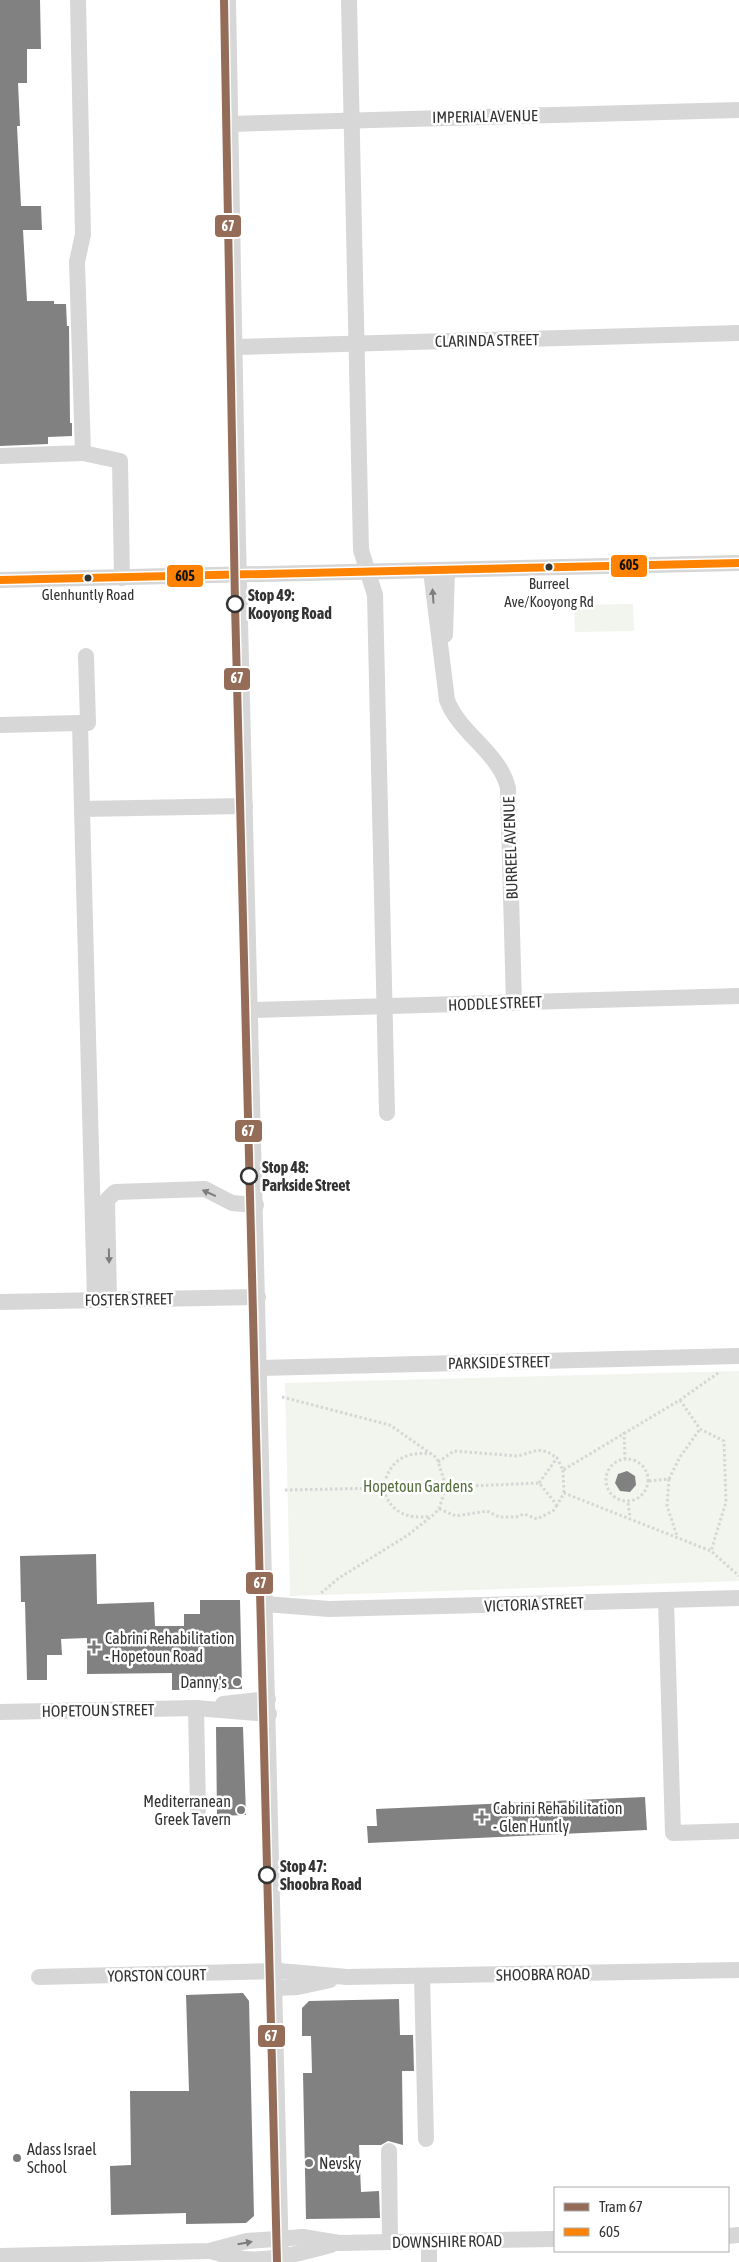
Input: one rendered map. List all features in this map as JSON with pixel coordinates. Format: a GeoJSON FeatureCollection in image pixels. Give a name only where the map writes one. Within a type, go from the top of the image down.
{"type":"FeatureCollection","features":[{"type":"Feature","properties":{"kind":"street"},"geometry":{"type":"LineString","coordinates":[[78,0],[83,234],[77,262],[83,453]]}},
{"type":"Feature","properties":{"kind":"street"},"geometry":{"type":"LineString","coordinates":[[228,0],[239,576],[281,2260]]}},
{"type":"Feature","properties":{"kind":"street"},"geometry":{"type":"LineString","coordinates":[[349,0],[361,550],[375,595],[387,1113]]}},
{"type":"Feature","properties":{"kind":"street","name":"IMPERIAL AVENUE"},"geometry":{"type":"LineString","coordinates":[[230,124],[739,110]]}},
{"type":"Feature","properties":{"kind":"street","name":"CLARINDA STREET"},"geometry":{"type":"LineString","coordinates":[[235,347],[739,333]]}},
{"type":"Feature","properties":{"kind":"street"},"geometry":{"type":"LineString","coordinates":[[0,456],[83,453],[120,461],[122,578]]}},
{"type":"Feature","properties":{"kind":"street"},"geometry":{"type":"LineString","coordinates":[[0,580],[739,563]]}},
{"type":"Feature","properties":{"kind":"street","name":"BURREEL AVENUE"},"geometry":{"type":"LineString","coordinates":[[439,570],[447,609],[443,655],[445,690],[450,708],[500,770],[508,788],[514,1002]]}},
{"type":"Feature","properties":{"kind":"street"},"geometry":{"type":"LineString","coordinates":[[0,725],[88,722],[86,656]]}},
{"type":"Feature","properties":{"kind":"street"},"geometry":{"type":"LineString","coordinates":[[80,723],[102,1299]]}},
{"type":"Feature","properties":{"kind":"street"},"geometry":{"type":"LineString","coordinates":[[82,808],[245,806]]}},
{"type":"Feature","properties":{"kind":"street","name":"HODDLE STREET"},"geometry":{"type":"LineString","coordinates":[[250,1010],[739,996]]}},
{"type":"Feature","properties":{"kind":"street"},"geometry":{"type":"LineString","coordinates":[[102,1299],[107,1200],[115,1192],[205,1189],[232,1203],[256,1204]]}},
{"type":"Feature","properties":{"kind":"street","name":"FOSTER STREET"},"geometry":{"type":"LineString","coordinates":[[0,1302],[258,1296]]}},
{"type":"Feature","properties":{"kind":"street","name":"PARKSIDE STREET"},"geometry":{"type":"LineString","coordinates":[[260,1368],[739,1356]]}},
{"type":"Feature","properties":{"kind":"street","name":"VICTORIA STREET"},"geometry":{"type":"LineString","coordinates":[[266,1611],[323,1603],[739,1598]]}},
{"type":"Feature","properties":{"kind":"street"},"geometry":{"type":"LineString","coordinates":[[666,1600],[673,1833],[739,1831]]}},
{"type":"Feature","properties":{"kind":"street","name":"HOPETOUN STREET"},"geometry":{"type":"LineString","coordinates":[[0,1712],[268,1706]]}},
{"type":"Feature","properties":{"kind":"street"},"geometry":{"type":"LineString","coordinates":[[196,1708],[198,1810]]}},
{"type":"Feature","properties":{"kind":"street","name":"SHOOBRA ROAD"},"geometry":{"type":"LineString","coordinates":[[275,1980],[298,1972],[347,1977],[739,1970]]}},
{"type":"Feature","properties":{"kind":"street"},"geometry":{"type":"LineString","coordinates":[[422,1976],[426,2139]]}},
{"type":"Feature","properties":{"kind":"street","name":"YORSTON COURT"},"geometry":{"type":"LineString","coordinates":[[39,1977],[275,1980]]}},
{"type":"Feature","properties":{"kind":"street"},"geometry":{"type":"LineString","coordinates":[[389,2151],[390,2242]]}},
{"type":"Feature","properties":{"kind":"street","name":"DOWNSHIRE ROAD"},"geometry":{"type":"LineString","coordinates":[[209,2251],[247,2242],[303,2237],[339,2243],[554,2239]]}},
{"type":"Feature","properties":{"kind":"street"},"geometry":{"type":"LineString","coordinates":[[428,2241],[429,2262]]}},
{"type":"Feature","properties":{"kind":"street","name":"DOWNSHIRE ROAD"},"geometry":{"type":"LineString","coordinates":[[209,2251],[241,2260],[281,2260],[339,2243]]}},
{"type":"Feature","properties":{"kind":"street"},"geometry":{"type":"LineString","coordinates":[[0,2256],[209,2251]]}},
{"type":"Feature","properties":{"kind":"path"},"geometry":{"type":"LineString","coordinates":[[563,1470],[680,1400],[723,1369]]}},
{"type":"Feature","properties":{"kind":"path"},"geometry":{"type":"LineString","coordinates":[[282,1397],[390,1425],[438,1458],[446,1487],[439,1510],[408,1535],[322,1590],[323,1603]]}},
{"type":"Feature","properties":{"kind":"path"},"geometry":{"type":"LineString","coordinates":[[680,1400],[700,1429],[724,1441],[726,1502],[711,1551]]}},
{"type":"Feature","properties":{"kind":"path"},"geometry":{"type":"LineString","coordinates":[[677,1537],[667,1506],[669,1478],[680,1457],[700,1429]]}},
{"type":"Feature","properties":{"kind":"path"},"geometry":{"type":"LineString","coordinates":[[624,1432],[625,1458]]}},
{"type":"Feature","properties":{"kind":"path"},"geometry":{"type":"LineString","coordinates":[[438,1462],[454,1451],[518,1456],[538,1450],[548,1452],[557,1458],[563,1470],[564,1493],[553,1511],[537,1519],[524,1514],[516,1517],[499,1516],[487,1511],[456,1516],[439,1510]]}},
{"type":"Feature","properties":{"kind":"path"},"geometry":{"type":"LineString","coordinates":[[431,1454],[412,1453],[400,1458],[390,1466],[383,1488],[386,1501],[394,1510],[407,1516],[420,1518],[432,1516]]}},
{"type":"Feature","properties":{"kind":"path"},"geometry":{"type":"LineString","coordinates":[[539,1483],[557,1458]]}},
{"type":"Feature","properties":{"kind":"path"},"geometry":{"type":"LineString","coordinates":[[625,1458],[642,1464],[649,1481],[643,1496],[628,1503],[612,1497],[605,1482],[610,1466],[625,1458]]}},
{"type":"Feature","properties":{"kind":"path"},"geometry":{"type":"LineString","coordinates":[[649,1481],[669,1478]]}},
{"type":"Feature","properties":{"kind":"path"},"geometry":{"type":"LineString","coordinates":[[446,1487],[539,1483]]}},
{"type":"Feature","properties":{"kind":"path"},"geometry":{"type":"LineString","coordinates":[[539,1483],[557,1506]]}},
{"type":"Feature","properties":{"kind":"path"},"geometry":{"type":"LineString","coordinates":[[285,1490],[383,1488]]}},
{"type":"Feature","properties":{"kind":"path"},"geometry":{"type":"LineString","coordinates":[[564,1493],[630,1517],[711,1551],[739,1576]]}},
{"type":"Feature","properties":{"kind":"path"},"geometry":{"type":"LineString","coordinates":[[628,1503],[630,1517]]}},
{"type":"Feature","properties":{"kind":"green space"},"geometry":{"type":"Polygon","coordinates":[[[633,604],[634,631],[575,632],[574,605],[633,604]]]}},
{"type":"Feature","properties":{"kind":"green space","name":"Hopetoun Gardens"},"geometry":{"type":"Polygon","coordinates":[[[739,1371],[739,1581],[290,1596],[285,1383],[739,1371]]]}},
{"type":"Feature","properties":{"kind":"building"},"geometry":{"type":"Polygon","coordinates":[[[0,0],[40,0],[41,49],[27,49],[27,83],[18,83],[20,126],[17,126],[21,206],[41,206],[42,230],[23,230],[27,301],[54,301],[54,304],[66,304],[67,326],[69,326],[70,423],[72,423],[72,436],[48,437],[48,444],[0,446],[0,0]]]}},
{"type":"Feature","properties":{"kind":"building"},"geometry":{"type":"Polygon","coordinates":[[[627,1471],[635,1476],[636,1485],[630,1492],[620,1491],[615,1483],[618,1474],[627,1471]]]}},
{"type":"Feature","properties":{"kind":"building","name":"Cabrini Rehabilitation - Hopetoun Road"},"geometry":{"type":"Polygon","coordinates":[[[96,1554],[97,1604],[154,1602],[155,1626],[184,1626],[184,1614],[200,1614],[200,1600],[240,1600],[242,1689],[172,1690],[172,1673],[87,1674],[87,1638],[61,1639],[62,1655],[47,1655],[47,1680],[27,1680],[25,1602],[21,1602],[20,1556],[96,1554]]]}},
{"type":"Feature","properties":{"kind":"building"},"geometry":{"type":"Polygon","coordinates":[[[216,1727],[243,1727],[246,1815],[217,1816],[216,1727]]]}},
{"type":"Feature","properties":{"kind":"building"},"geometry":{"type":"Polygon","coordinates":[[[645,1797],[647,1830],[368,1843],[367,1826],[377,1826],[376,1809],[645,1797]]]}},
{"type":"Feature","properties":{"kind":"building"},"geometry":{"type":"Polygon","coordinates":[[[243,1993],[249,2001],[254,2216],[246,2223],[186,2224],[186,2213],[111,2215],[110,2166],[131,2165],[130,2091],[189,2091],[186,1995],[243,1993]]]}},
{"type":"Feature","properties":{"kind":"building"},"geometry":{"type":"Polygon","coordinates":[[[399,1999],[400,2035],[413,2035],[414,2071],[402,2071],[403,2145],[388,2141],[381,2145],[359,2145],[361,2192],[379,2191],[380,2218],[306,2219],[303,2073],[312,2073],[311,2036],[302,2036],[302,2008],[309,2001],[399,1999]]]}},
{"type":"Feature","properties":{"kind":"tram line","name":"67"},"geometry":{"type":"LineString","coordinates":[[224,0],[235,604],[277,2262]]}},
{"type":"Feature","properties":{"kind":"transit line","name":"605"},"geometry":{"type":"LineString","coordinates":[[0,580],[739,563]]}},
{"type":"Feature","properties":{"kind":"place","name":"Burreel Ave/Kooyong Rd"},"geometry":{"type":"Point","coordinates":[549,567]}},
{"type":"Feature","properties":{"kind":"place","name":"Glenhuntly Road"},"geometry":{"type":"Point","coordinates":[88,578]}},
{"type":"Feature","properties":{"kind":"place","name":"Stop 49: Kooyong Road"},"geometry":{"type":"Point","coordinates":[235,604]}},
{"type":"Feature","properties":{"kind":"place","name":"Stop 48: Parkside Street"},"geometry":{"type":"Point","coordinates":[249,1176]}},
{"type":"Feature","properties":{"kind":"place","name":"Cabrini Rehabilitation - Hopetoun Road"},"geometry":{"type":"Point","coordinates":[94,1647]}},
{"type":"Feature","properties":{"kind":"place","name":"Danny's"},"geometry":{"type":"Point","coordinates":[237,1682]}},
{"type":"Feature","properties":{"kind":"place","name":"Mediterranean Greek Tavern"},"geometry":{"type":"Point","coordinates":[241,1810]}},
{"type":"Feature","properties":{"kind":"place","name":"Cabrini Rehabilitation - Glen Huntly"},"geometry":{"type":"Point","coordinates":[482,1817]}},
{"type":"Feature","properties":{"kind":"place","name":"Stop 47: Shoobra Road"},"geometry":{"type":"Point","coordinates":[267,1875]}},
{"type":"Feature","properties":{"kind":"place","name":"Adass Israel School"},"geometry":{"type":"Point","coordinates":[17,2158]}},
{"type":"Feature","properties":{"kind":"place","name":"Nevsky"},"geometry":{"type":"Point","coordinates":[309,2163]}}]}
